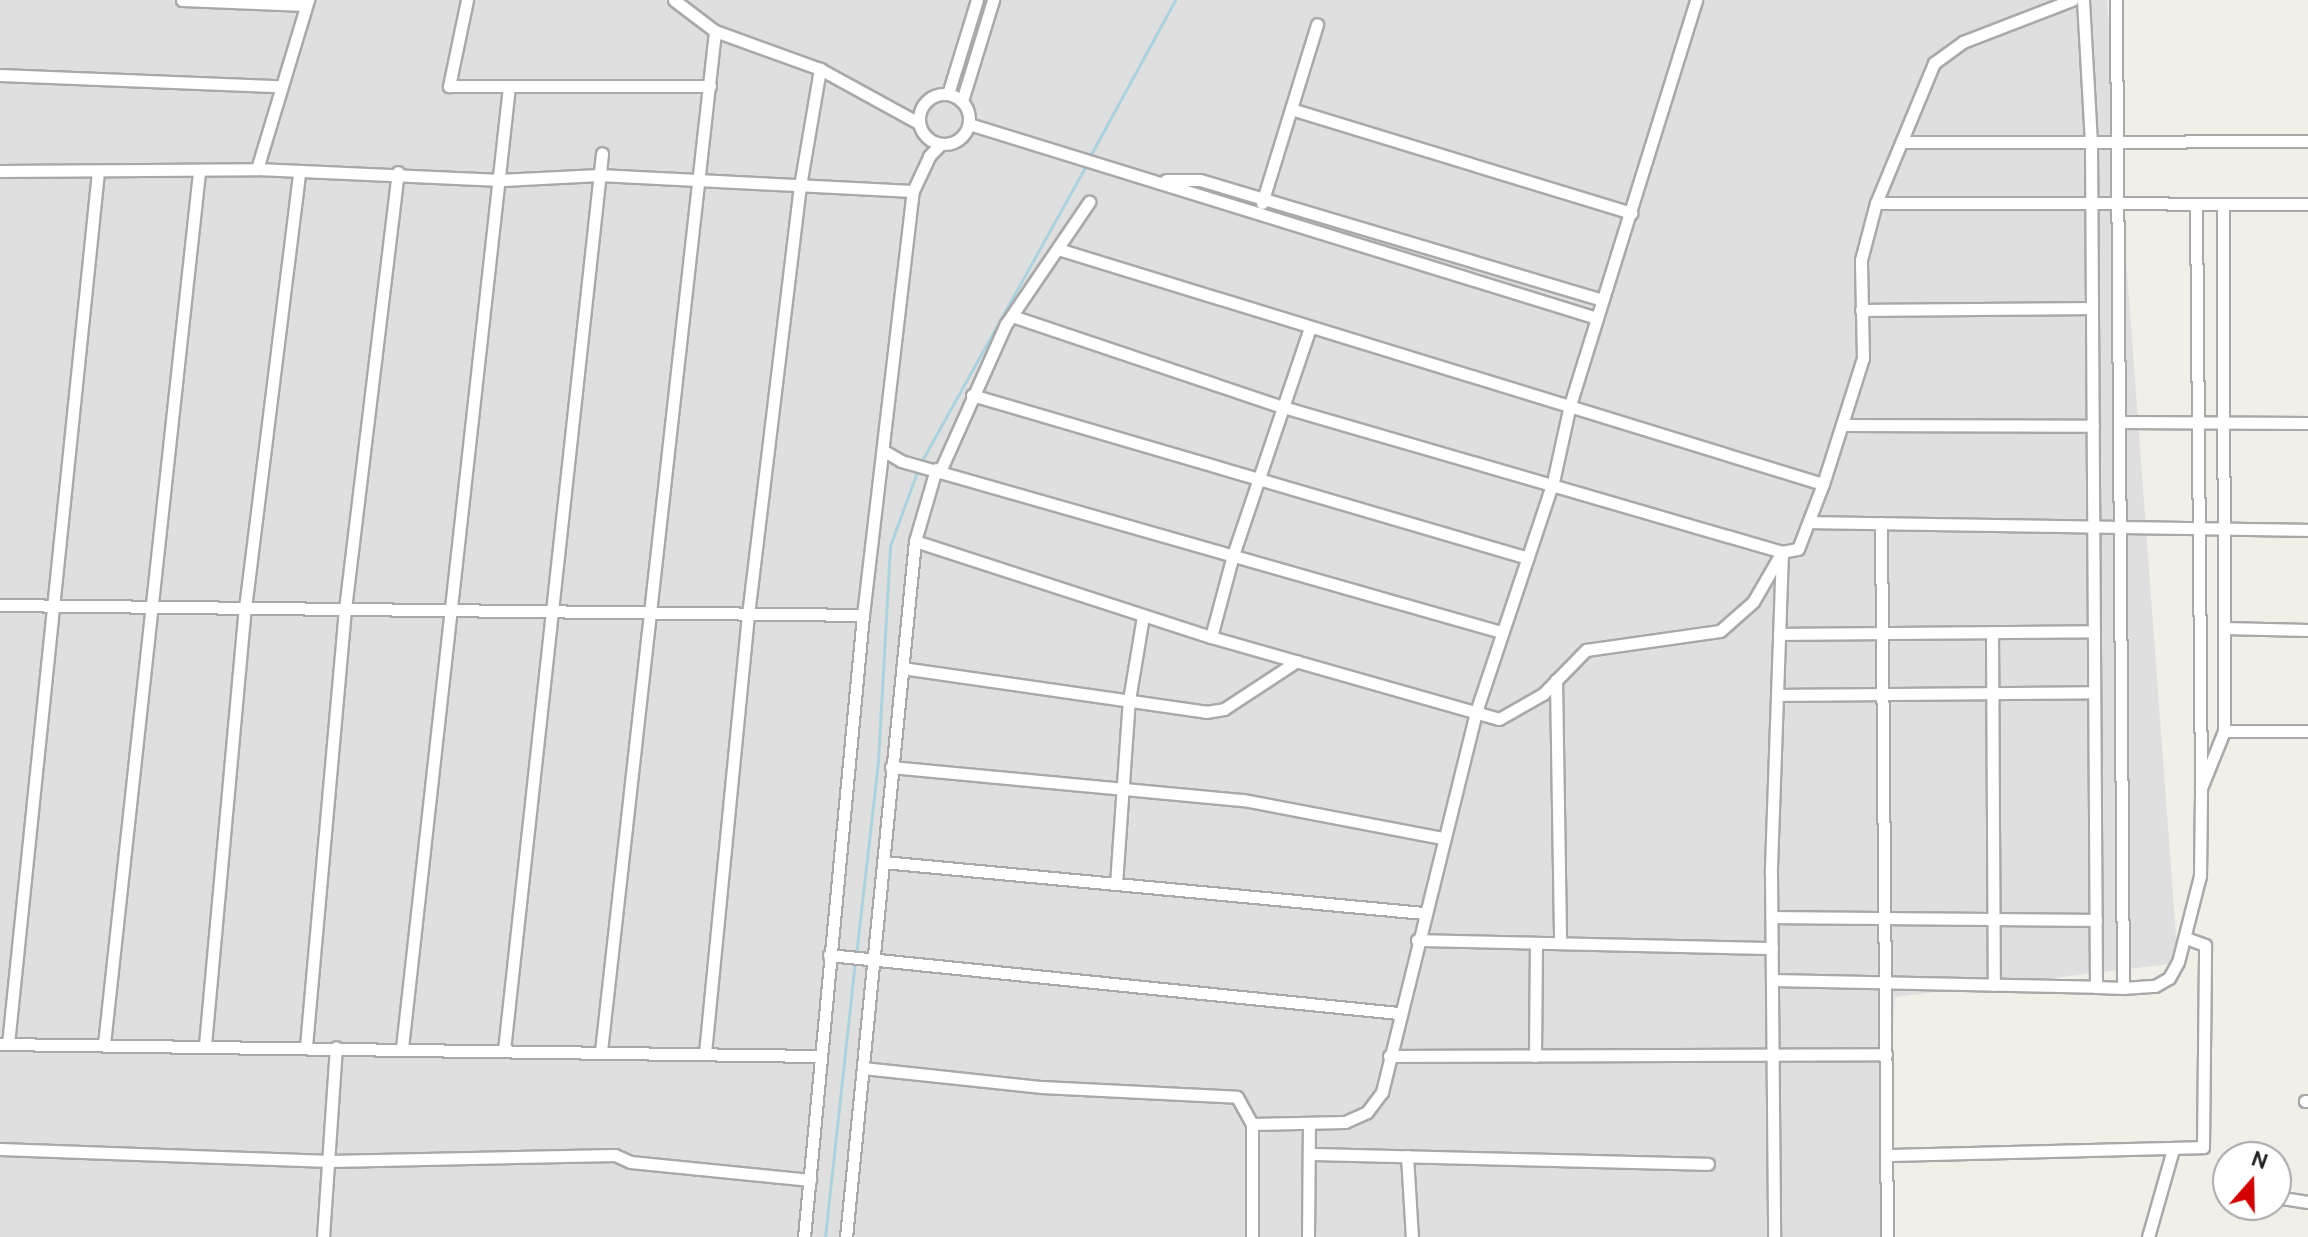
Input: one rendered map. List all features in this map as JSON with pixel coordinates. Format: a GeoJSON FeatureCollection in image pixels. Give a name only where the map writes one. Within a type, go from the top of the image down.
{"type":"FeatureCollection","features":[{"type":"Feature","properties":{"kind":"street"},"geometry":{"type":"LineString","coordinates":[[182,0],[307,2],[279,86],[257,169]]}},
{"type":"Feature","properties":{"kind":"street"},"geometry":{"type":"LineString","coordinates":[[467,0],[449,86],[710,86]]}},
{"type":"Feature","properties":{"kind":"street"},"geometry":{"type":"LineString","coordinates":[[674,0],[715,31],[820,69],[917,122],[925,136],[941,144]]}},
{"type":"Feature","properties":{"kind":"street"},"geometry":{"type":"LineString","coordinates":[[948,94],[977,0]]}},
{"type":"Feature","properties":{"kind":"street"},"geometry":{"type":"LineString","coordinates":[[804,1237],[863,615],[913,191],[929,156],[941,144],[962,137],[969,124],[962,101],[993,0]]}},
{"type":"Feature","properties":{"kind":"street"},"geometry":{"type":"LineString","coordinates":[[1252,1124],[1345,1122],[1367,1112],[1382,1092],[1398,1013],[1476,712],[1553,482],[1570,405],[1696,0]]}},
{"type":"Feature","properties":{"kind":"street"},"geometry":{"type":"LineString","coordinates":[[1012,316],[1283,407],[1553,482],[1782,552],[1798,549],[1844,425],[1863,358],[1861,260],[1876,203],[1904,142],[1934,63],[1963,42],[2072,0]]}},
{"type":"Feature","properties":{"kind":"street"},"geometry":{"type":"LineString","coordinates":[[2083,0],[2091,143],[2096,987]]}},
{"type":"Feature","properties":{"kind":"street"},"geometry":{"type":"LineString","coordinates":[[2116,0],[2123,988]]}},
{"type":"Feature","properties":{"kind":"street"},"geometry":{"type":"LineString","coordinates":[[1259,213],[1317,24]]}},
{"type":"Feature","properties":{"kind":"street"},"geometry":{"type":"LineString","coordinates":[[601,1051],[715,31]]}},
{"type":"Feature","properties":{"kind":"street"},"geometry":{"type":"LineString","coordinates":[[705,1053],[748,615],[800,186],[820,69]]}},
{"type":"Feature","properties":{"kind":"street"},"geometry":{"type":"LineString","coordinates":[[0,75],[279,86]]}},
{"type":"Feature","properties":{"kind":"street"},"geometry":{"type":"LineString","coordinates":[[402,1048],[447,613],[501,180],[509,86]]}},
{"type":"Feature","properties":{"kind":"street"},"geometry":{"type":"LineString","coordinates":[[917,122],[924,102],[948,94],[962,101]]}},
{"type":"Feature","properties":{"kind":"street"},"geometry":{"type":"LineString","coordinates":[[1291,109],[1631,213]]}},
{"type":"Feature","properties":{"kind":"street"},"geometry":{"type":"LineString","coordinates":[[969,124],[1597,318]]}},
{"type":"Feature","properties":{"kind":"street"},"geometry":{"type":"LineString","coordinates":[[1904,142],[2308,141]]}},
{"type":"Feature","properties":{"kind":"street"},"geometry":{"type":"LineString","coordinates":[[504,1050],[548,612],[602,153]]}},
{"type":"Feature","properties":{"kind":"street"},"geometry":{"type":"LineString","coordinates":[[0,171],[199,173],[257,169],[299,174],[398,172],[501,180],[599,175],[700,177],[800,186],[913,191]]}},
{"type":"Feature","properties":{"kind":"street"},"geometry":{"type":"LineString","coordinates":[[98,171],[4,1044],[306,1046],[820,1056]]}},
{"type":"Feature","properties":{"kind":"street"},"geometry":{"type":"LineString","coordinates":[[306,1046],[345,609],[398,172]]}},
{"type":"Feature","properties":{"kind":"street"},"geometry":{"type":"LineString","coordinates":[[104,1044],[148,607],[199,173]]}},
{"type":"Feature","properties":{"kind":"street"},"geometry":{"type":"LineString","coordinates":[[205,1045],[245,608],[299,174]]}},
{"type":"Feature","properties":{"kind":"street"},"geometry":{"type":"LineString","coordinates":[[1153,181],[1200,180],[1603,300]]}},
{"type":"Feature","properties":{"kind":"street"},"geometry":{"type":"LineString","coordinates":[[846,1237],[915,541],[936,469],[1012,316],[1089,202]]}},
{"type":"Feature","properties":{"kind":"street"},"geometry":{"type":"LineString","coordinates":[[1876,203],[2308,204]]}},
{"type":"Feature","properties":{"kind":"street"},"geometry":{"type":"LineString","coordinates":[[1772,980],[2123,988],[2155,986],[2169,978],[2186,938],[2200,876],[2196,204]]}},
{"type":"Feature","properties":{"kind":"street"},"geometry":{"type":"LineString","coordinates":[[2201,788],[2224,731],[2223,204]]}},
{"type":"Feature","properties":{"kind":"street"},"geometry":{"type":"LineString","coordinates":[[1058,249],[1823,484]]}},
{"type":"Feature","properties":{"kind":"street"},"geometry":{"type":"LineString","coordinates":[[1861,310],[2092,308]]}},
{"type":"Feature","properties":{"kind":"street"},"geometry":{"type":"LineString","coordinates":[[1211,637],[1233,555],[1310,328]]}},
{"type":"Feature","properties":{"kind":"street"},"geometry":{"type":"LineString","coordinates":[[972,395],[1528,558]]}},
{"type":"Feature","properties":{"kind":"street"},"geometry":{"type":"LineString","coordinates":[[2119,422],[2308,423]]}},
{"type":"Feature","properties":{"kind":"street"},"geometry":{"type":"LineString","coordinates":[[1844,425],[2093,426]]}},
{"type":"Feature","properties":{"kind":"street"},"geometry":{"type":"LineString","coordinates":[[884,451],[901,461],[1501,632]]}},
{"type":"Feature","properties":{"kind":"street"},"geometry":{"type":"LineString","coordinates":[[1809,522],[2308,530]]}},
{"type":"Feature","properties":{"kind":"street"},"geometry":{"type":"LineString","coordinates":[[1881,523],[1887,1237]]}},
{"type":"Feature","properties":{"kind":"street"},"geometry":{"type":"LineString","coordinates":[[915,541],[1211,637],[1499,719],[1556,680],[1586,650],[1720,631],[1753,602],[1782,552]]}},
{"type":"Feature","properties":{"kind":"street"},"geometry":{"type":"LineString","coordinates":[[1774,1237],[1772,917],[1782,552]]}},
{"type":"Feature","properties":{"kind":"street"},"geometry":{"type":"LineString","coordinates":[[0,605],[447,613],[863,615]]}},
{"type":"Feature","properties":{"kind":"street"},"geometry":{"type":"LineString","coordinates":[[1116,884],[1129,700],[1143,616]]}},
{"type":"Feature","properties":{"kind":"street"},"geometry":{"type":"LineString","coordinates":[[2224,628],[2308,630]]}},
{"type":"Feature","properties":{"kind":"street"},"geometry":{"type":"LineString","coordinates":[[1779,634],[2094,631]]}},
{"type":"Feature","properties":{"kind":"street"},"geometry":{"type":"LineString","coordinates":[[1992,632],[1994,985]]}},
{"type":"Feature","properties":{"kind":"street"},"geometry":{"type":"LineString","coordinates":[[902,668],[1206,712],[1224,709],[1297,661]]}},
{"type":"Feature","properties":{"kind":"street"},"geometry":{"type":"LineString","coordinates":[[1556,680],[1560,943]]}},
{"type":"Feature","properties":{"kind":"street"},"geometry":{"type":"LineString","coordinates":[[1777,695],[2094,692]]}},
{"type":"Feature","properties":{"kind":"street"},"geometry":{"type":"LineString","coordinates":[[2224,731],[2308,731]]}},
{"type":"Feature","properties":{"kind":"street"},"geometry":{"type":"LineString","coordinates":[[891,767],[1243,800],[1443,838]]}},
{"type":"Feature","properties":{"kind":"street"},"geometry":{"type":"LineString","coordinates":[[883,862],[1424,913]]}},
{"type":"Feature","properties":{"kind":"street"},"geometry":{"type":"LineString","coordinates":[[1772,917],[2096,920]]}},
{"type":"Feature","properties":{"kind":"street"},"geometry":{"type":"LineString","coordinates":[[1886,1155],[2203,1147],[2205,945],[2186,938]]}},
{"type":"Feature","properties":{"kind":"street"},"geometry":{"type":"LineString","coordinates":[[1417,940],[1772,948]]}},
{"type":"Feature","properties":{"kind":"street"},"geometry":{"type":"LineString","coordinates":[[1535,1056],[1536,943]]}},
{"type":"Feature","properties":{"kind":"street"},"geometry":{"type":"LineString","coordinates":[[829,955],[1398,1013]]}},
{"type":"Feature","properties":{"kind":"street"},"geometry":{"type":"LineString","coordinates":[[323,1237],[336,1047]]}},
{"type":"Feature","properties":{"kind":"street"},"geometry":{"type":"LineString","coordinates":[[1389,1056],[1886,1054]]}},
{"type":"Feature","properties":{"kind":"street"},"geometry":{"type":"LineString","coordinates":[[863,1068],[1042,1087],[1237,1097],[1252,1124],[1252,1237]]}},
{"type":"Feature","properties":{"kind":"street"},"geometry":{"type":"LineString","coordinates":[[1308,1237],[1309,1124]]}},
{"type":"Feature","properties":{"kind":"street"},"geometry":{"type":"LineString","coordinates":[[0,1149],[330,1161],[615,1155],[631,1162],[810,1180]]}},
{"type":"Feature","properties":{"kind":"street"},"geometry":{"type":"LineString","coordinates":[[2148,1237],[2173,1149]]}},
{"type":"Feature","properties":{"kind":"street"},"geometry":{"type":"LineString","coordinates":[[1309,1154],[1708,1164]]}},
{"type":"Feature","properties":{"kind":"street"},"geometry":{"type":"LineString","coordinates":[[1407,1156],[1412,1237]]}},
{"type":"Feature","properties":{"kind":"shaded area"},"geometry":{"type":"Polygon","coordinates":[[[0,0],[2107,0],[2178,963],[1895,997],[1880,1237],[0,1237],[0,0]]]}},
{"type":"Feature","properties":{"kind":"waterway"},"geometry":{"type":"LineString","coordinates":[[1089,158],[1175,0]]}},
{"type":"Feature","properties":{"kind":"waterway"},"geometry":{"type":"LineString","coordinates":[[921,462],[1086,165]]}},
{"type":"Feature","properties":{"kind":"waterway"},"geometry":{"type":"LineString","coordinates":[[856,955],[878,761],[890,546],[918,469]]}},
{"type":"Feature","properties":{"kind":"waterway"},"geometry":{"type":"LineString","coordinates":[[825,1237],[855,963]]}}]}
